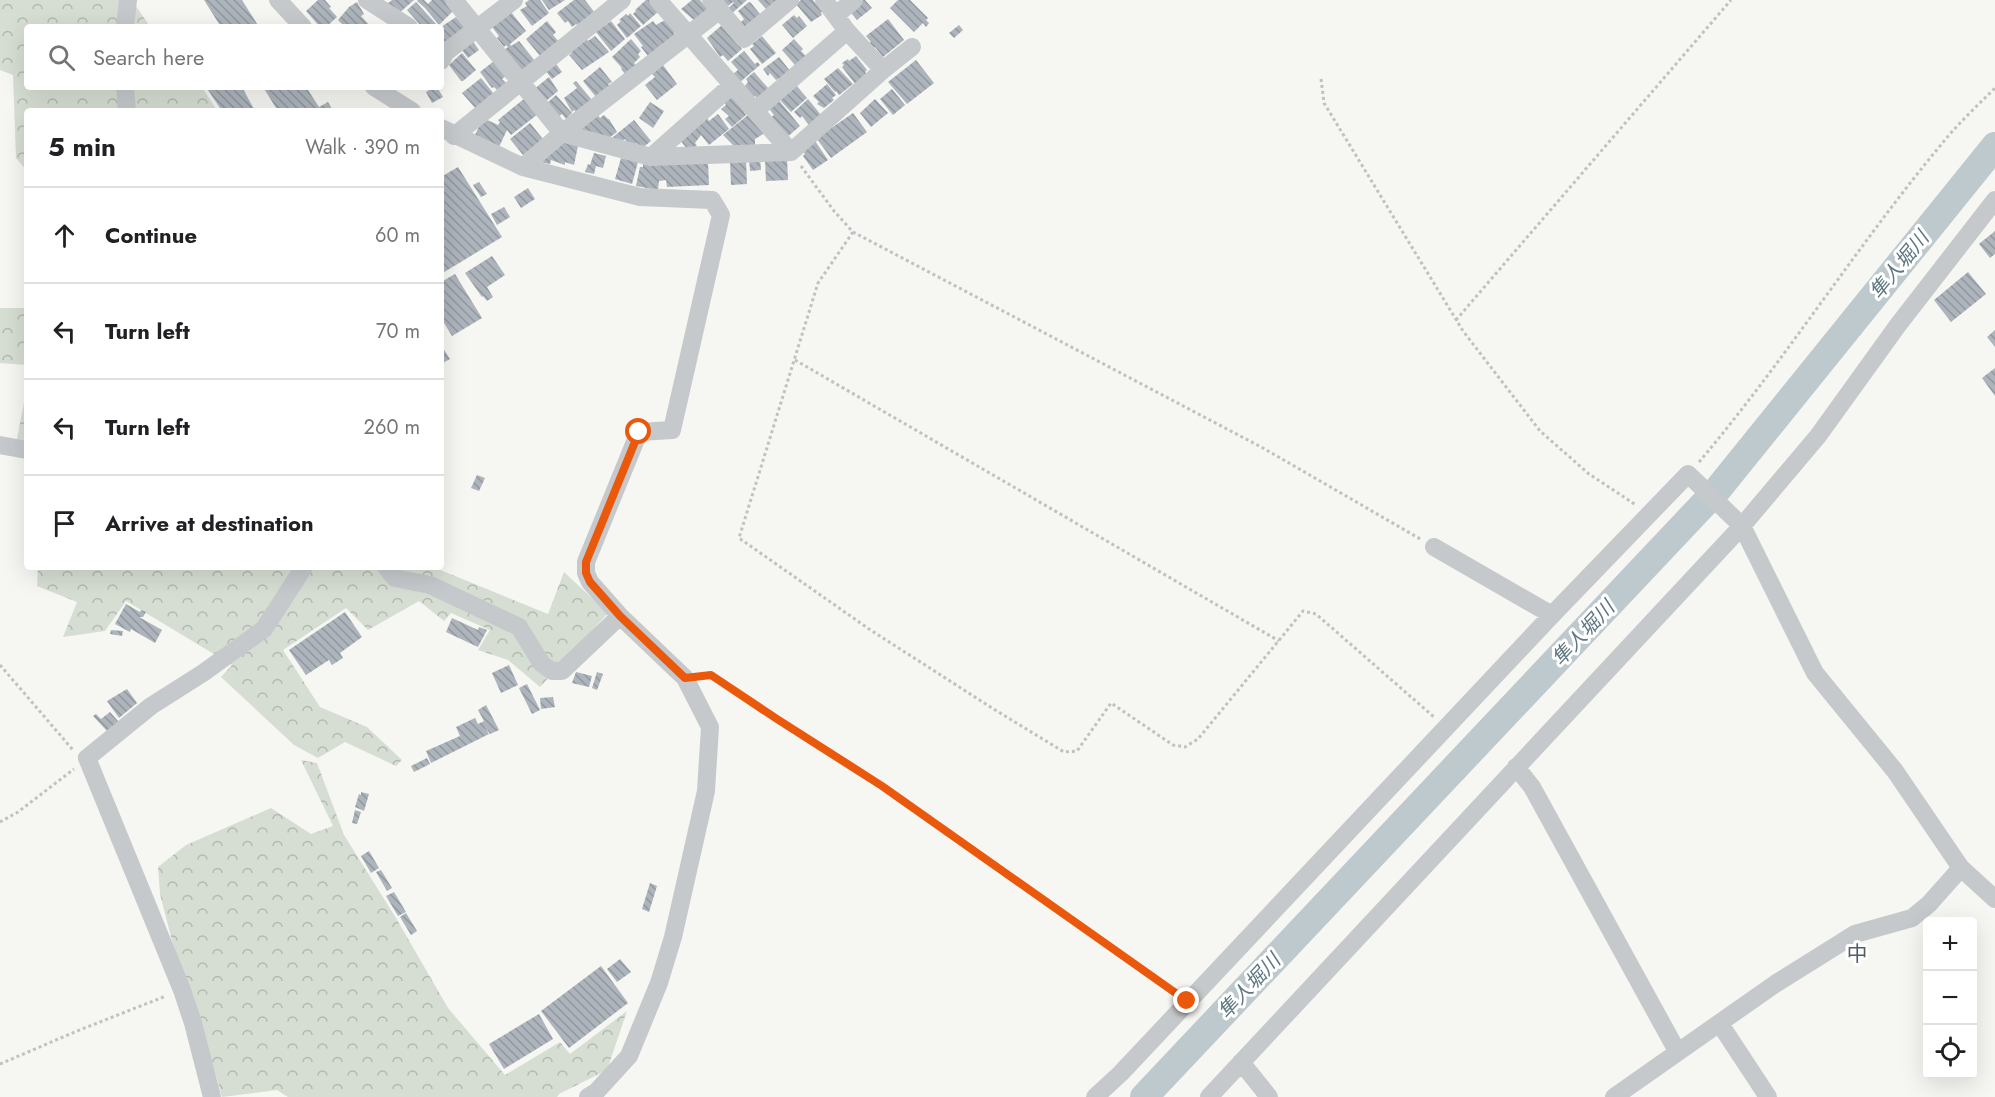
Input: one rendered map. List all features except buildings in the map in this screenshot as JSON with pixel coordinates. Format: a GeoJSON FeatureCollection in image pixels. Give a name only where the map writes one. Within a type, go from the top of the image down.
{"type":"FeatureCollection","features":[{"type":"Feature","properties":{"kind":"street"},"geometry":{"type":"LineString","coordinates":[[124,24],[128,0]]}},
{"type":"Feature","properties":{"kind":"street"},"geometry":{"type":"LineString","coordinates":[[278,0],[300,24]]}},
{"type":"Feature","properties":{"kind":"street"},"geometry":{"type":"LineString","coordinates":[[367,0],[404,24]]}},
{"type":"Feature","properties":{"kind":"street"},"geometry":{"type":"LineString","coordinates":[[454,0],[562,133],[651,157],[790,152],[912,47]]}},
{"type":"Feature","properties":{"kind":"street"},"geometry":{"type":"LineString","coordinates":[[444,53],[514,0]]}},
{"type":"Feature","properties":{"kind":"street"},"geometry":{"type":"LineString","coordinates":[[447,132],[520,81],[622,0]]}},
{"type":"Feature","properties":{"kind":"street"},"geometry":{"type":"LineString","coordinates":[[658,0],[790,152]]}},
{"type":"Feature","properties":{"kind":"street"},"geometry":{"type":"LineString","coordinates":[[523,167],[562,133],[689,36],[716,5],[744,39],[790,0]]}},
{"type":"Feature","properties":{"kind":"street"},"geometry":{"type":"LineString","coordinates":[[824,0],[883,70]]}},
{"type":"Feature","properties":{"kind":"street"},"geometry":{"type":"LineString","coordinates":[[836,15],[854,0]]}},
{"type":"Feature","properties":{"kind":"street"},"geometry":{"type":"LineString","coordinates":[[755,111],[848,31]]}},
{"type":"Feature","properties":{"kind":"street"},"geometry":{"type":"LineString","coordinates":[[651,157],[732,84]]}},
{"type":"Feature","properties":{"kind":"street"},"geometry":{"type":"LineString","coordinates":[[125,90],[127,108]]}},
{"type":"Feature","properties":{"kind":"street"},"geometry":{"type":"LineString","coordinates":[[379,90],[407,108]]}},
{"type":"Feature","properties":{"kind":"street"},"geometry":{"type":"LineString","coordinates":[[447,132],[523,167],[640,197],[711,200],[721,214],[672,430],[639,432],[586,562],[586,573],[590,582],[620,616],[685,678],[710,727],[706,792],[673,937],[659,983],[629,1056],[596,1092],[588,1097]]}},
{"type":"Feature","properties":{"kind":"street"},"geometry":{"type":"LineString","coordinates":[[1209,1097],[1742,526],[1818,435],[1898,325],[1995,200]]}},
{"type":"Feature","properties":{"kind":"street"},"geometry":{"type":"LineString","coordinates":[[0,445],[24,449]]}},
{"type":"Feature","properties":{"kind":"street"},"geometry":{"type":"LineString","coordinates":[[1095,1097],[1688,474],[1742,526],[1815,673],[1895,771],[1961,868],[1995,899]]}},
{"type":"Feature","properties":{"kind":"street"},"geometry":{"type":"LineString","coordinates":[[1434,547],[1552,615]]}},
{"type":"Feature","properties":{"kind":"street"},"geometry":{"type":"LineString","coordinates":[[212,1097],[182,990],[84,760],[152,706],[264,629],[302,570]]}},
{"type":"Feature","properties":{"kind":"street"},"geometry":{"type":"LineString","coordinates":[[389,570],[396,578],[430,585],[519,627],[542,664],[552,671],[562,671],[620,616]]}},
{"type":"Feature","properties":{"kind":"street"},"geometry":{"type":"LineString","coordinates":[[1516,767],[1532,787],[1677,1051]]}},
{"type":"Feature","properties":{"kind":"street"},"geometry":{"type":"LineString","coordinates":[[1614,1097],[1775,984],[1855,934],[1912,918],[1929,904],[1961,868]]}},
{"type":"Feature","properties":{"kind":"street"},"geometry":{"type":"LineString","coordinates":[[1720,1024],[1768,1097]]}},
{"type":"Feature","properties":{"kind":"street"},"geometry":{"type":"LineString","coordinates":[[1241,1062],[1269,1097]]}},
{"type":"Feature","properties":{"kind":"path"},"geometry":{"type":"LineString","coordinates":[[1456,320],[1731,0]]}},
{"type":"Feature","properties":{"kind":"path"},"geometry":{"type":"LineString","coordinates":[[1322,79],[1324,103],[1456,320],[1540,431],[1589,474],[1650,514]]}},
{"type":"Feature","properties":{"kind":"path"},"geometry":{"type":"LineString","coordinates":[[1688,474],[1769,375],[1899,198],[1952,132],[1995,88]]}},
{"type":"Feature","properties":{"kind":"path"},"geometry":{"type":"LineString","coordinates":[[790,152],[834,211],[853,232],[1263,448],[1434,547]]}},
{"type":"Feature","properties":{"kind":"path"},"geometry":{"type":"LineString","coordinates":[[853,232],[818,283],[739,538],[868,629],[1064,752],[1077,751],[1111,703],[1173,745],[1185,747],[1198,739],[1303,611],[1316,614],[1446,727]]}},
{"type":"Feature","properties":{"kind":"path"},"geometry":{"type":"LineString","coordinates":[[795,359],[1279,641]]}},
{"type":"Feature","properties":{"kind":"path"},"geometry":{"type":"LineString","coordinates":[[0,665],[84,760],[18,812],[0,822]]}},
{"type":"Feature","properties":{"kind":"path"},"geometry":{"type":"LineString","coordinates":[[685,678],[711,675],[882,786],[1187,1001]]}},
{"type":"Feature","properties":{"kind":"path"},"geometry":{"type":"LineString","coordinates":[[0,1064],[182,990]]}},
{"type":"Feature","properties":{"kind":"green space"},"geometry":{"type":"Polygon","coordinates":[[[0,0],[132,0],[148,24],[24,24],[24,90],[204,90],[215,108],[24,108],[24,167],[16,158],[13,75],[0,70],[0,0]]]}},
{"type":"Feature","properties":{"kind":"green space"},"geometry":{"type":"Polygon","coordinates":[[[0,308],[24,308],[24,365],[0,363],[0,308]]]}},
{"type":"Feature","properties":{"kind":"green space"},"geometry":{"type":"Polygon","coordinates":[[[24,403],[24,445],[16,444],[24,403]]]}},
{"type":"Feature","properties":{"kind":"green space"},"geometry":{"type":"Polygon","coordinates":[[[38,570],[440,570],[548,614],[564,572],[608,613],[540,687],[508,660],[478,650],[490,630],[451,613],[444,621],[419,601],[368,630],[346,608],[283,650],[320,707],[367,727],[402,760],[396,766],[345,742],[318,758],[294,745],[221,677],[232,665],[126,601],[105,631],[63,637],[77,602],[37,586],[38,570]]]}},
{"type":"Feature","properties":{"kind":"green space"},"geometry":{"type":"Polygon","coordinates":[[[301,760],[317,763],[344,835],[396,918],[448,1008],[505,1075],[560,1042],[570,1054],[627,1011],[607,1070],[557,1097],[288,1097],[277,1090],[222,1097],[204,1034],[182,980],[160,894],[158,867],[186,845],[271,808],[311,834],[333,826],[301,760]]]}},
{"type":"Feature","properties":{"kind":"waterway","name":"隼人堀川"},"geometry":{"type":"LineString","coordinates":[[1144,1097],[1718,489],[1995,146]]}},
{"type":"Feature","properties":{"kind":"district","name":"中"},"geometry":{"type":"Point","coordinates":[1857,954]}},
{"type":"Feature","properties":{"kind":"route"},"geometry":{"type":"LineString","coordinates":[[639,432],[586,562],[586,573],[590,582],[620,616],[685,678],[711,675],[882,786],[1187,1001]]}}]}
